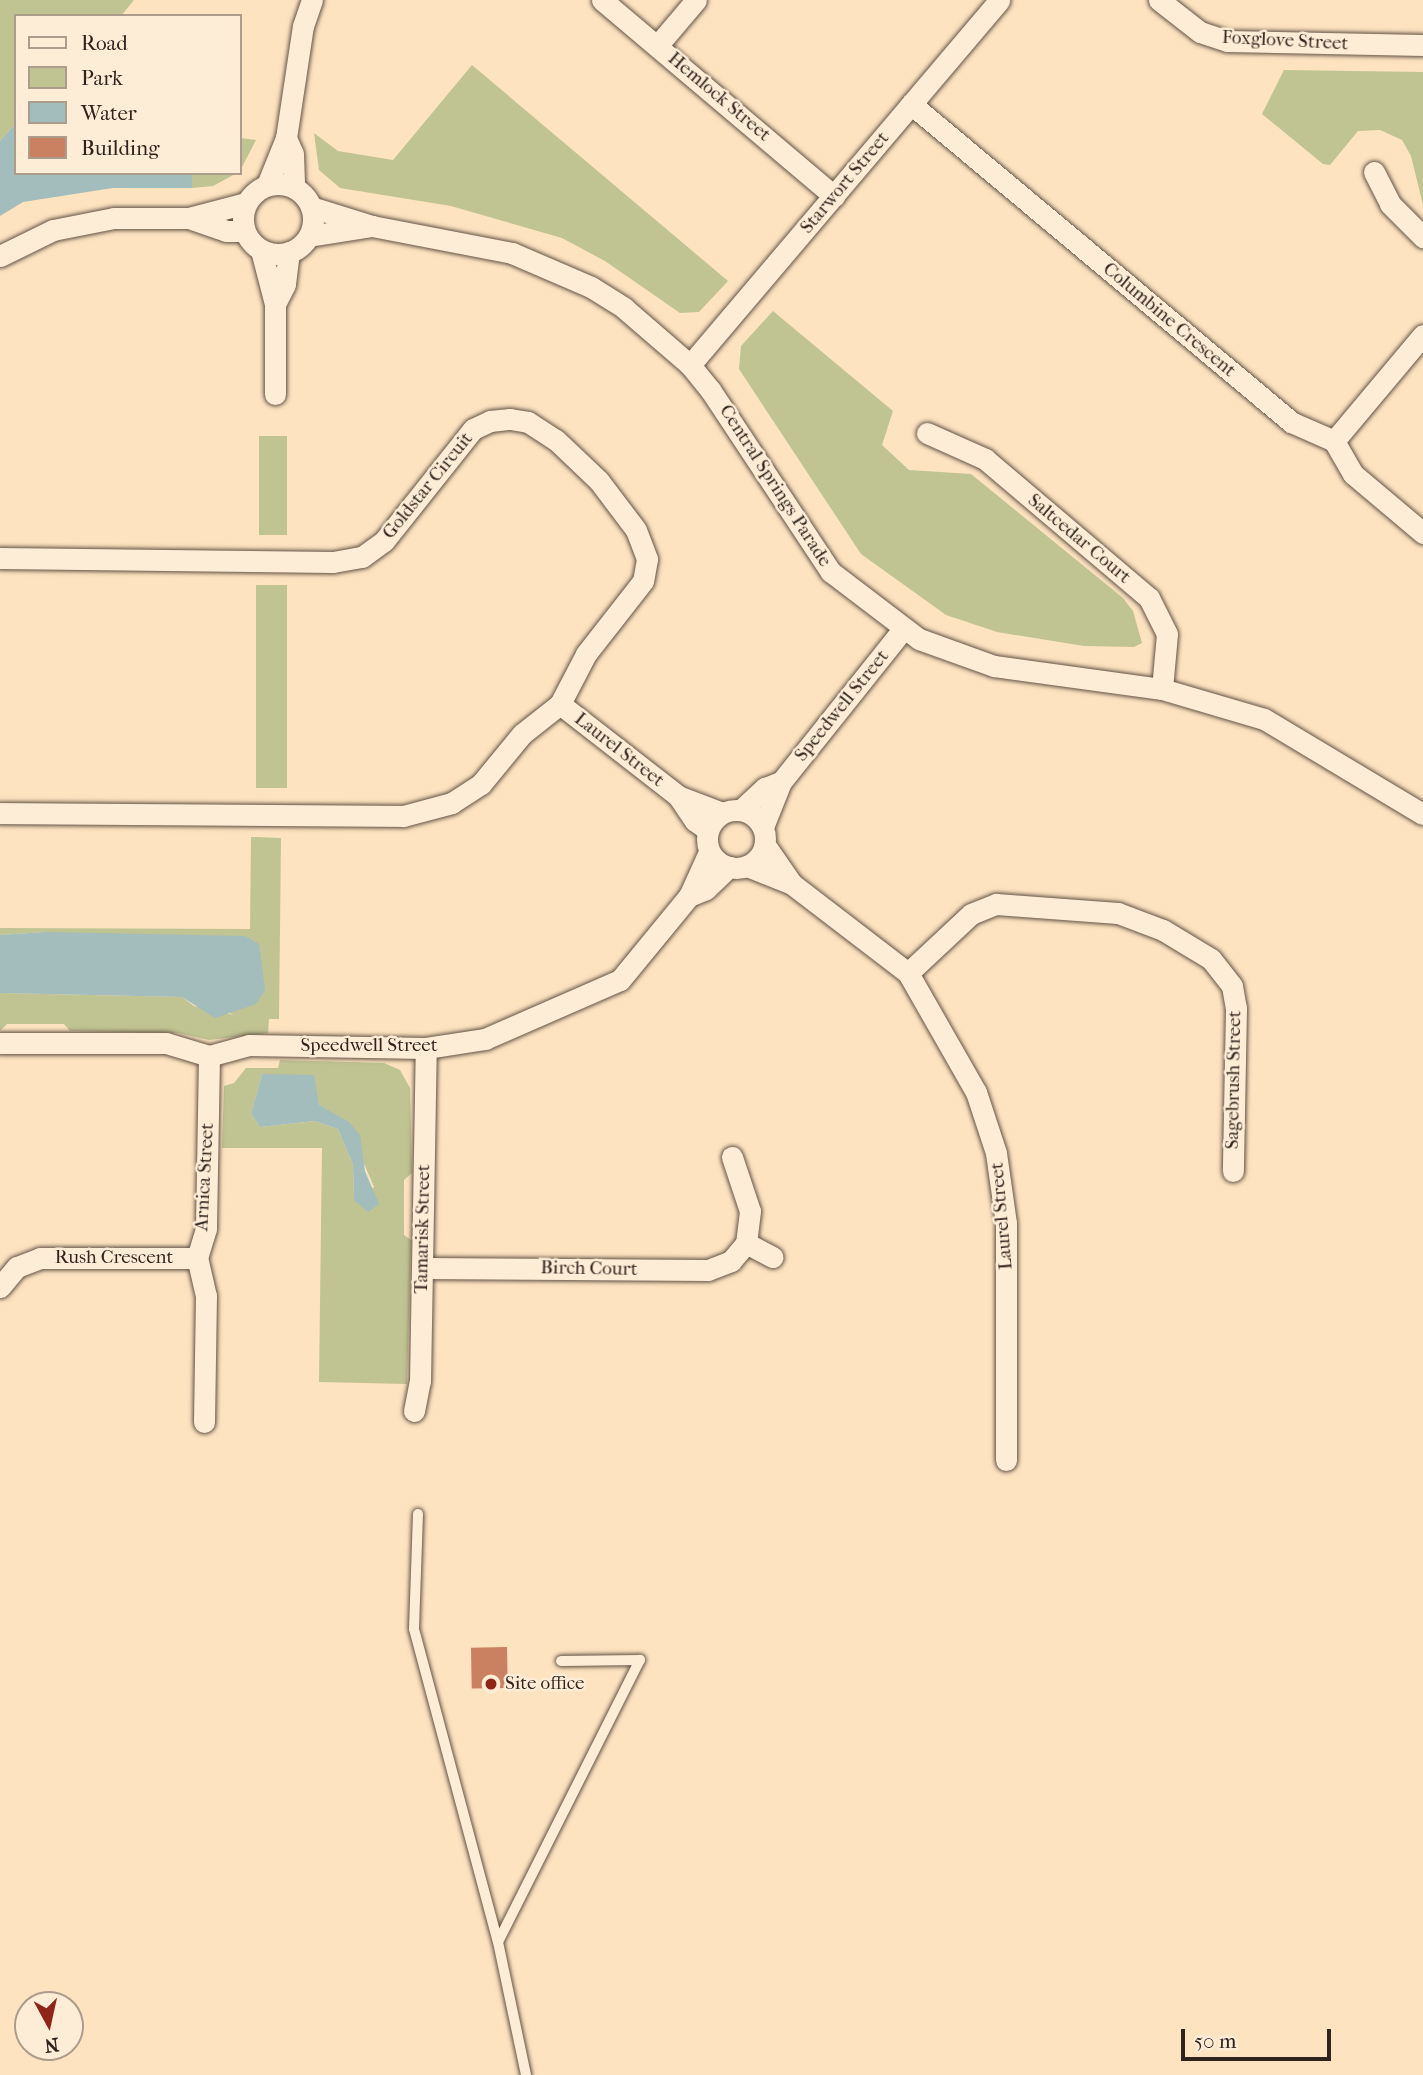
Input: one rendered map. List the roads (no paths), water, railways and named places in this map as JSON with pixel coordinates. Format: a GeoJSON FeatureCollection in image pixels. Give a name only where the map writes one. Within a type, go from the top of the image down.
{"type":"FeatureCollection","features":[{"type":"Feature","properties":{"kind":"street"},"geometry":{"type":"LineString","coordinates":[[0,257],[54,230],[82,223],[189,218],[246,203],[267,185],[286,138],[303,26],[312,0]]}},
{"type":"Feature","properties":{"kind":"street","name":"Hemlock Street"},"geometry":{"type":"LineString","coordinates":[[602,0],[834,196]]}},
{"type":"Feature","properties":{"kind":"street"},"geometry":{"type":"LineString","coordinates":[[657,46],[696,0]]}},
{"type":"Feature","properties":{"kind":"street","name":"Starwort Street"},"geometry":{"type":"LineString","coordinates":[[690,365],[999,0]]}},
{"type":"Feature","properties":{"kind":"street","name":"Foxglove Street"},"geometry":{"type":"LineString","coordinates":[[1159,0],[1200,32],[1227,41],[1423,46]]}},
{"type":"Feature","properties":{"kind":"street","name":"Columbine Crescent"},"geometry":{"type":"LineString","coordinates":[[911,104],[1291,422],[1334,441]]}},
{"type":"Feature","properties":{"kind":"street"},"geometry":{"type":"LineString","coordinates":[[261,250],[289,252],[309,236],[311,207],[294,188],[293,155],[286,138]]}},
{"type":"Feature","properties":{"kind":"street"},"geometry":{"type":"LineString","coordinates":[[1374,172],[1390,204],[1423,237]]}},
{"type":"Feature","properties":{"kind":"street"},"geometry":{"type":"LineString","coordinates":[[267,185],[294,188]]}},
{"type":"Feature","properties":{"kind":"street"},"geometry":{"type":"LineString","coordinates":[[246,203],[244,231],[261,250],[275,303],[275,394]]}},
{"type":"Feature","properties":{"kind":"street","name":"Central Springs Parade"},"geometry":{"type":"LineString","coordinates":[[311,207],[372,226],[472,242],[554,270],[624,308],[690,365],[745,438],[831,572],[903,629],[939,648],[993,666],[1163,689],[1285,729],[1366,783],[1423,814]]}},
{"type":"Feature","properties":{"kind":"street"},"geometry":{"type":"LineString","coordinates":[[189,218],[226,231],[244,231]]}},
{"type":"Feature","properties":{"kind":"street","name":"Central Springs Parade"},"geometry":{"type":"LineString","coordinates":[[309,236],[372,226]]}},
{"type":"Feature","properties":{"kind":"street"},"geometry":{"type":"LineString","coordinates":[[275,303],[285,284],[289,252]]}},
{"type":"Feature","properties":{"kind":"street"},"geometry":{"type":"LineString","coordinates":[[1423,335],[1334,441],[1360,482],[1423,534]]}},
{"type":"Feature","properties":{"kind":"street","name":"Goldstar Circuit"},"geometry":{"type":"LineString","coordinates":[[0,558],[333,562],[362,557],[384,541],[474,429],[489,421],[520,419],[556,440],[599,481],[636,530],[647,559],[643,581],[586,654],[560,704],[522,734],[481,784],[452,803],[416,814],[0,813]]}},
{"type":"Feature","properties":{"kind":"street","name":"Saltcedar Court"},"geometry":{"type":"LineString","coordinates":[[927,433],[985,459],[1149,598],[1167,634],[1163,689]]}},
{"type":"Feature","properties":{"kind":"street","name":"Speedwell Street"},"geometry":{"type":"LineString","coordinates":[[689,896],[738,867],[764,836],[781,782],[903,629]]}},
{"type":"Feature","properties":{"kind":"street","name":"Laurel Street"},"geometry":{"type":"LineString","coordinates":[[560,704],[678,796],[695,821],[708,830]]}},
{"type":"Feature","properties":{"kind":"street","name":"Speedwell Street"},"geometry":{"type":"LineString","coordinates":[[708,830],[765,788],[781,782]]}},
{"type":"Feature","properties":{"kind":"street","name":"Laurel Street"},"geometry":{"type":"LineString","coordinates":[[678,796],[732,811],[764,836],[792,884]]}},
{"type":"Feature","properties":{"kind":"street"},"geometry":{"type":"LineString","coordinates":[[708,830],[709,852]]}},
{"type":"Feature","properties":{"kind":"street","name":"Speedwell Street"},"geometry":{"type":"LineString","coordinates":[[209,1056],[249,1045],[426,1048],[485,1039],[609,987],[630,970],[689,896],[709,852]]}},
{"type":"Feature","properties":{"kind":"street","name":"Laurel Street"},"geometry":{"type":"LineString","coordinates":[[709,852],[738,867],[792,884],[908,973],[976,1092],[996,1153],[1008,1259],[1006,1460]]}},
{"type":"Feature","properties":{"kind":"street","name":"Sagebrush Street"},"geometry":{"type":"LineString","coordinates":[[908,973],[971,914],[996,904],[1118,912],[1163,929],[1211,958],[1232,986],[1236,1008],[1233,1171]]}},
{"type":"Feature","properties":{"kind":"street"},"geometry":{"type":"LineString","coordinates":[[0,1043],[166,1043],[209,1056]]}},
{"type":"Feature","properties":{"kind":"street","name":"Tamarisk Street"},"geometry":{"type":"LineString","coordinates":[[414,1411],[420,1381],[426,1048]]}},
{"type":"Feature","properties":{"kind":"street","name":"Arnica Street"},"geometry":{"type":"LineString","coordinates":[[204,1422],[206,1296],[197,1258],[206,1228],[209,1056]]}},
{"type":"Feature","properties":{"kind":"street"},"geometry":{"type":"LineString","coordinates":[[732,1157],[750,1211],[746,1243],[772,1257]]}},
{"type":"Feature","properties":{"kind":"street","name":"Birch Court"},"geometry":{"type":"LineString","coordinates":[[422,1268],[708,1270],[731,1261],[746,1243]]}},
{"type":"Feature","properties":{"kind":"street","name":"Rush Crescent"},"geometry":{"type":"LineString","coordinates":[[0,1287],[18,1267],[40,1258],[197,1258]]}},
{"type":"Feature","properties":{"kind":"lane"},"geometry":{"type":"LineString","coordinates":[[418,1514],[414,1629],[498,1942],[526,2075]]}},
{"type":"Feature","properties":{"kind":"lane"},"geometry":{"type":"LineString","coordinates":[[498,1942],[640,1660],[561,1661]]}},
{"type":"Feature","properties":{"kind":"water"},"geometry":{"type":"Polygon","coordinates":[[[14,125],[14,175],[192,175],[192,188],[113,188],[23,202],[0,216],[0,141],[14,125]]]}},
{"type":"Feature","properties":{"kind":"water"},"geometry":{"type":"Polygon","coordinates":[[[45,932],[245,936],[259,944],[265,990],[256,1004],[215,1018],[182,997],[0,993],[0,935],[45,932]]]}},
{"type":"Feature","properties":{"kind":"water"},"geometry":{"type":"Polygon","coordinates":[[[262,1074],[314,1075],[319,1105],[349,1122],[360,1135],[365,1171],[379,1204],[368,1212],[354,1200],[353,1165],[338,1129],[315,1121],[260,1127],[251,1114],[262,1074]]]}},
{"type":"Feature","properties":{"kind":"place","name":"Site office"},"geometry":{"type":"Point","coordinates":[491,1684]}}]}
